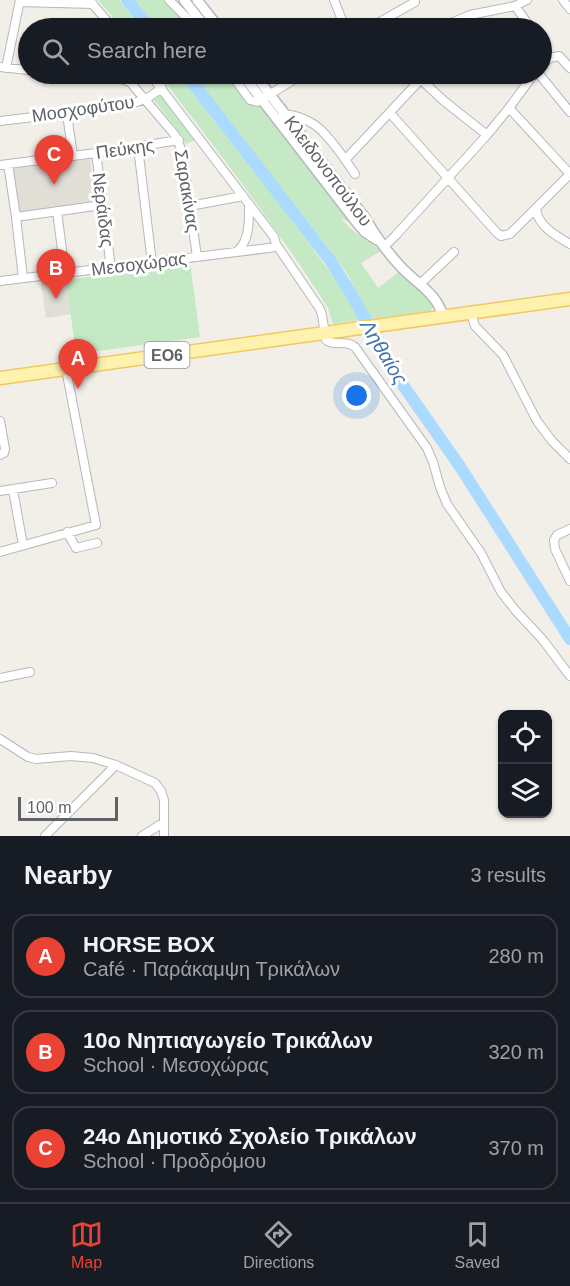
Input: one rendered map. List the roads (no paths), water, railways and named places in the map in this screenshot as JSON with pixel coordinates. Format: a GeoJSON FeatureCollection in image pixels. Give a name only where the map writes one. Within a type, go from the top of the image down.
{"type":"FeatureCollection","features":[{"type":"Feature","properties":{"kind":"main road","name":"ΕΟ6"},"geometry":{"type":"LineString","coordinates":[[0,378],[570,299]]}},
{"type":"Feature","properties":{"kind":"street"},"geometry":{"type":"LineString","coordinates":[[169,0],[175,7],[193,18]]}},
{"type":"Feature","properties":{"kind":"street"},"geometry":{"type":"LineString","coordinates":[[184,0],[193,18]]}},
{"type":"Feature","properties":{"kind":"street"},"geometry":{"type":"LineString","coordinates":[[197,0],[211,18]]}},
{"type":"Feature","properties":{"kind":"street"},"geometry":{"type":"LineString","coordinates":[[334,0],[341,18]]}},
{"type":"Feature","properties":{"kind":"street"},"geometry":{"type":"LineString","coordinates":[[463,18],[515,6],[527,0]]}},
{"type":"Feature","properties":{"kind":"street"},"geometry":{"type":"LineString","coordinates":[[563,0],[570,9]]}},
{"type":"Feature","properties":{"kind":"street"},"geometry":{"type":"LineString","coordinates":[[18,68],[3,67],[20,1],[91,2],[105,18]]}},
{"type":"Feature","properties":{"kind":"street"},"geometry":{"type":"LineString","coordinates":[[387,18],[415,2]]}},
{"type":"Feature","properties":{"kind":"street"},"geometry":{"type":"LineString","coordinates":[[515,6],[524,18]]}},
{"type":"Feature","properties":{"kind":"street"},"geometry":{"type":"LineString","coordinates":[[552,58],[560,56],[570,68]]}},
{"type":"Feature","properties":{"kind":"street","name":"Σαρακίνας"},"geometry":{"type":"LineString","coordinates":[[133,84],[178,140],[182,151],[197,257]]}},
{"type":"Feature","properties":{"kind":"street"},"geometry":{"type":"LineString","coordinates":[[159,84],[274,237],[276,244],[316,303],[329,333],[328,342],[350,344],[355,347],[427,448],[447,504],[481,553],[501,592],[543,640],[570,676]]}},
{"type":"Feature","properties":{"kind":"street"},"geometry":{"type":"LineString","coordinates":[[238,84],[250,100],[257,102],[287,84]]}},
{"type":"Feature","properties":{"kind":"street","name":"Κλειδονοπούλου"},"geometry":{"type":"LineString","coordinates":[[252,84],[266,97],[365,218],[381,244],[403,269],[438,301],[444,316]]}},
{"type":"Feature","properties":{"kind":"street","name":"Κλειδονοπούλου"},"geometry":{"type":"LineString","coordinates":[[259,84],[266,97]]}},
{"type":"Feature","properties":{"kind":"street"},"geometry":{"type":"LineString","coordinates":[[345,160],[390,112],[412,84]]}},
{"type":"Feature","properties":{"kind":"street"},"geometry":{"type":"LineString","coordinates":[[426,84],[487,135]]}},
{"type":"Feature","properties":{"kind":"street"},"geometry":{"type":"LineString","coordinates":[[381,244],[396,235],[449,178],[487,135],[527,84]]}},
{"type":"Feature","properties":{"kind":"street"},"geometry":{"type":"LineString","coordinates":[[547,84],[570,112]]}},
{"type":"Feature","properties":{"kind":"street","name":"Μοσχοφύτου"},"geometry":{"type":"LineString","coordinates":[[0,121],[124,106],[146,99],[162,88]]}},
{"type":"Feature","properties":{"kind":"street"},"geometry":{"type":"LineString","coordinates":[[390,112],[501,236],[510,234],[570,174],[509,108]]}},
{"type":"Feature","properties":{"kind":"street"},"geometry":{"type":"LineString","coordinates":[[67,114],[73,156]]}},
{"type":"Feature","properties":{"kind":"street"},"geometry":{"type":"LineString","coordinates":[[281,116],[291,114],[315,125],[355,174]]}},
{"type":"Feature","properties":{"kind":"street","name":"Πεύκης"},"geometry":{"type":"LineString","coordinates":[[4,164],[178,140]]}},
{"type":"Feature","properties":{"kind":"street"},"geometry":{"type":"LineString","coordinates":[[138,147],[152,263]]}},
{"type":"Feature","properties":{"kind":"street","name":"Νεράιδας"},"geometry":{"type":"LineString","coordinates":[[96,153],[111,268]]}},
{"type":"Feature","properties":{"kind":"street"},"geometry":{"type":"LineString","coordinates":[[4,164],[16,218],[23,278]]}},
{"type":"Feature","properties":{"kind":"street"},"geometry":{"type":"LineString","coordinates":[[190,206],[243,196]]}},
{"type":"Feature","properties":{"kind":"street"},"geometry":{"type":"LineString","coordinates":[[236,252],[243,248],[248,230],[249,204]]}},
{"type":"Feature","properties":{"kind":"street"},"geometry":{"type":"LineString","coordinates":[[16,218],[102,205]]}},
{"type":"Feature","properties":{"kind":"street"},"geometry":{"type":"LineString","coordinates":[[536,209],[539,221],[570,244]]}},
{"type":"Feature","properties":{"kind":"street"},"geometry":{"type":"LineString","coordinates":[[57,211],[65,273]]}},
{"type":"Feature","properties":{"kind":"street","name":"Μεσοχώρας"},"geometry":{"type":"LineString","coordinates":[[0,281],[271,248],[276,244]]}},
{"type":"Feature","properties":{"kind":"street"},"geometry":{"type":"LineString","coordinates":[[420,284],[454,252]]}},
{"type":"Feature","properties":{"kind":"street"},"geometry":{"type":"LineString","coordinates":[[471,313],[474,326],[503,355],[537,421],[570,459]]}},
{"type":"Feature","properties":{"kind":"street"},"geometry":{"type":"LineString","coordinates":[[0,552],[96,525],[66,369]]}},
{"type":"Feature","properties":{"kind":"street"},"geometry":{"type":"LineString","coordinates":[[0,421],[5,449],[0,455]]}},
{"type":"Feature","properties":{"kind":"street"},"geometry":{"type":"LineString","coordinates":[[0,491],[52,483]]}},
{"type":"Feature","properties":{"kind":"street"},"geometry":{"type":"LineString","coordinates":[[13,490],[23,545]]}},
{"type":"Feature","properties":{"kind":"street"},"geometry":{"type":"LineString","coordinates":[[570,529],[557,535],[554,544],[570,581]]}},
{"type":"Feature","properties":{"kind":"street"},"geometry":{"type":"LineString","coordinates":[[67,532],[76,548],[97,543]]}},
{"type":"Feature","properties":{"kind":"street"},"geometry":{"type":"LineString","coordinates":[[0,678],[30,672]]}},
{"type":"Feature","properties":{"kind":"street"},"geometry":{"type":"LineString","coordinates":[[0,739],[31,758],[59,756],[93,758],[116,765],[148,780],[158,787],[164,800],[164,836]]}},
{"type":"Feature","properties":{"kind":"street"},"geometry":{"type":"LineString","coordinates":[[45,836],[116,765]]}},
{"type":"Feature","properties":{"kind":"street"},"geometry":{"type":"LineString","coordinates":[[142,836],[163,823]]}},
{"type":"Feature","properties":{"kind":"waterway","name":"Ληθαίος"},"geometry":{"type":"LineString","coordinates":[[127,0],[142,18]]}},
{"type":"Feature","properties":{"kind":"waterway","name":"Ληθαίος"},"geometry":{"type":"LineString","coordinates":[[194,84],[330,260],[400,381],[459,465],[570,639]]}},
{"type":"Feature","properties":{"kind":"place","name":"24ο Δημοτικό Σχολείο Τρικάλων"},"geometry":{"type":"Point","coordinates":[54,185]}},
{"type":"Feature","properties":{"kind":"place","name":"10ο Νηπιαγωγείο Τρικάλων"},"geometry":{"type":"Point","coordinates":[56,299]}},
{"type":"Feature","properties":{"kind":"place","name":"HORSE BOX"},"geometry":{"type":"Point","coordinates":[78,389]}}]}
